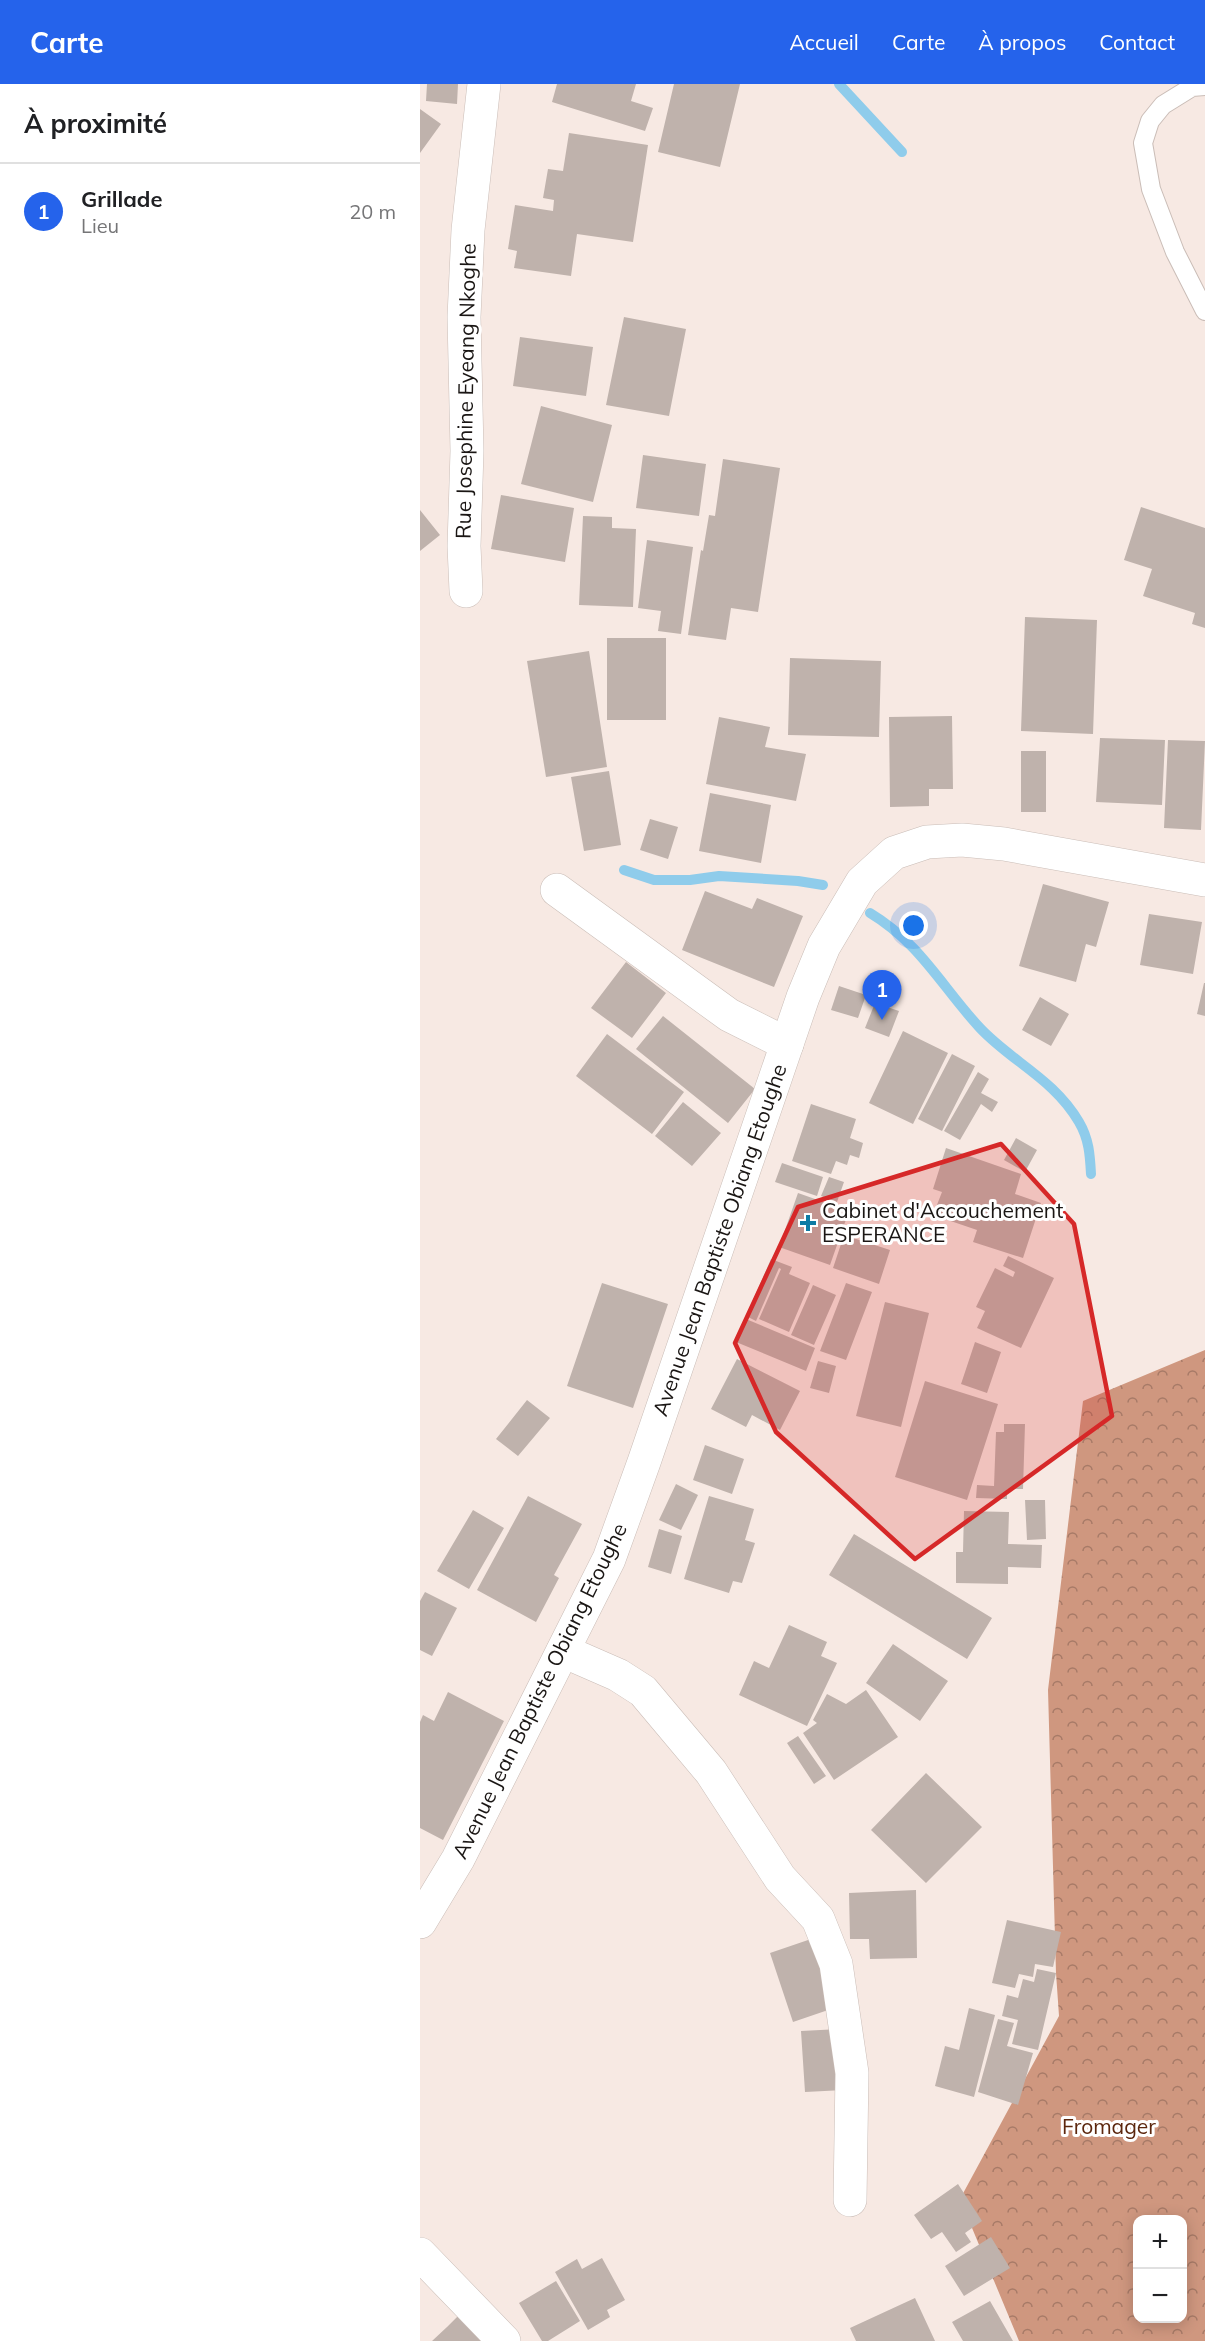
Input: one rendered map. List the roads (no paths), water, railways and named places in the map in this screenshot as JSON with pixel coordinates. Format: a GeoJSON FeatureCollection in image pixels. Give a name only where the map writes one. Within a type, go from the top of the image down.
{"type":"FeatureCollection","features":[{"type":"Feature","properties":{"kind":"street","name":"Rue Josephine Eyeang Nkoghe"},"geometry":{"type":"LineString","coordinates":[[466,591],[464,546],[467,452],[464,317],[468,230],[484,84]]}},
{"type":"Feature","properties":{"kind":"street","name":"Avenue Jean Baptiste Obiang Etoughe"},"geometry":{"type":"LineString","coordinates":[[420,1922],[458,1859],[609,1559],[787,1044],[824,946],[840,915],[862,882],[894,853],[927,842],[962,840],[1041,850],[1205,880]]}},
{"type":"Feature","properties":{"kind":"street"},"geometry":{"type":"LineString","coordinates":[[557,890],[729,1015],[787,1044]]}},
{"type":"Feature","properties":{"kind":"street"},"geometry":{"type":"LineString","coordinates":[[563,1651],[618,1675],[643,1691],[711,1772],[780,1878],[818,1919],[836,1964],[852,2073],[850,2200]]}},
{"type":"Feature","properties":{"kind":"street"},"geometry":{"type":"LineString","coordinates":[[420,2254],[504,2341]]}},
{"type":"Feature","properties":{"kind":"lane"},"geometry":{"type":"LineString","coordinates":[[1205,86],[1192,87],[1163,105],[1150,121],[1143,143],[1151,189],[1175,252],[1205,310]]}},
{"type":"Feature","properties":{"kind":"waterway"},"geometry":{"type":"LineString","coordinates":[[839,84],[902,152]]}},
{"type":"Feature","properties":{"kind":"waterway"},"geometry":{"type":"LineString","coordinates":[[624,870],[654,880],[690,880],[719,876],[798,881],[823,885]]}},
{"type":"Feature","properties":{"kind":"waterway"},"geometry":{"type":"LineString","coordinates":[[870,913],[888,925],[917,952],[966,1013],[992,1040],[1045,1082],[1069,1107],[1079,1122],[1087,1141],[1091,1174]]}},
{"type":"Feature","properties":{"kind":"place","name":"Grillade"},"geometry":{"type":"Point","coordinates":[882,1020]}},
{"type":"Feature","properties":{"kind":"place","name":"Cabinet d'Accouchement ESPERANCE"},"geometry":{"type":"Point","coordinates":[808,1223]}},
{"type":"Feature","properties":{"kind":"park label","name":"Fromager"},"geometry":{"type":"Point","coordinates":[1109,2127]}}]}
